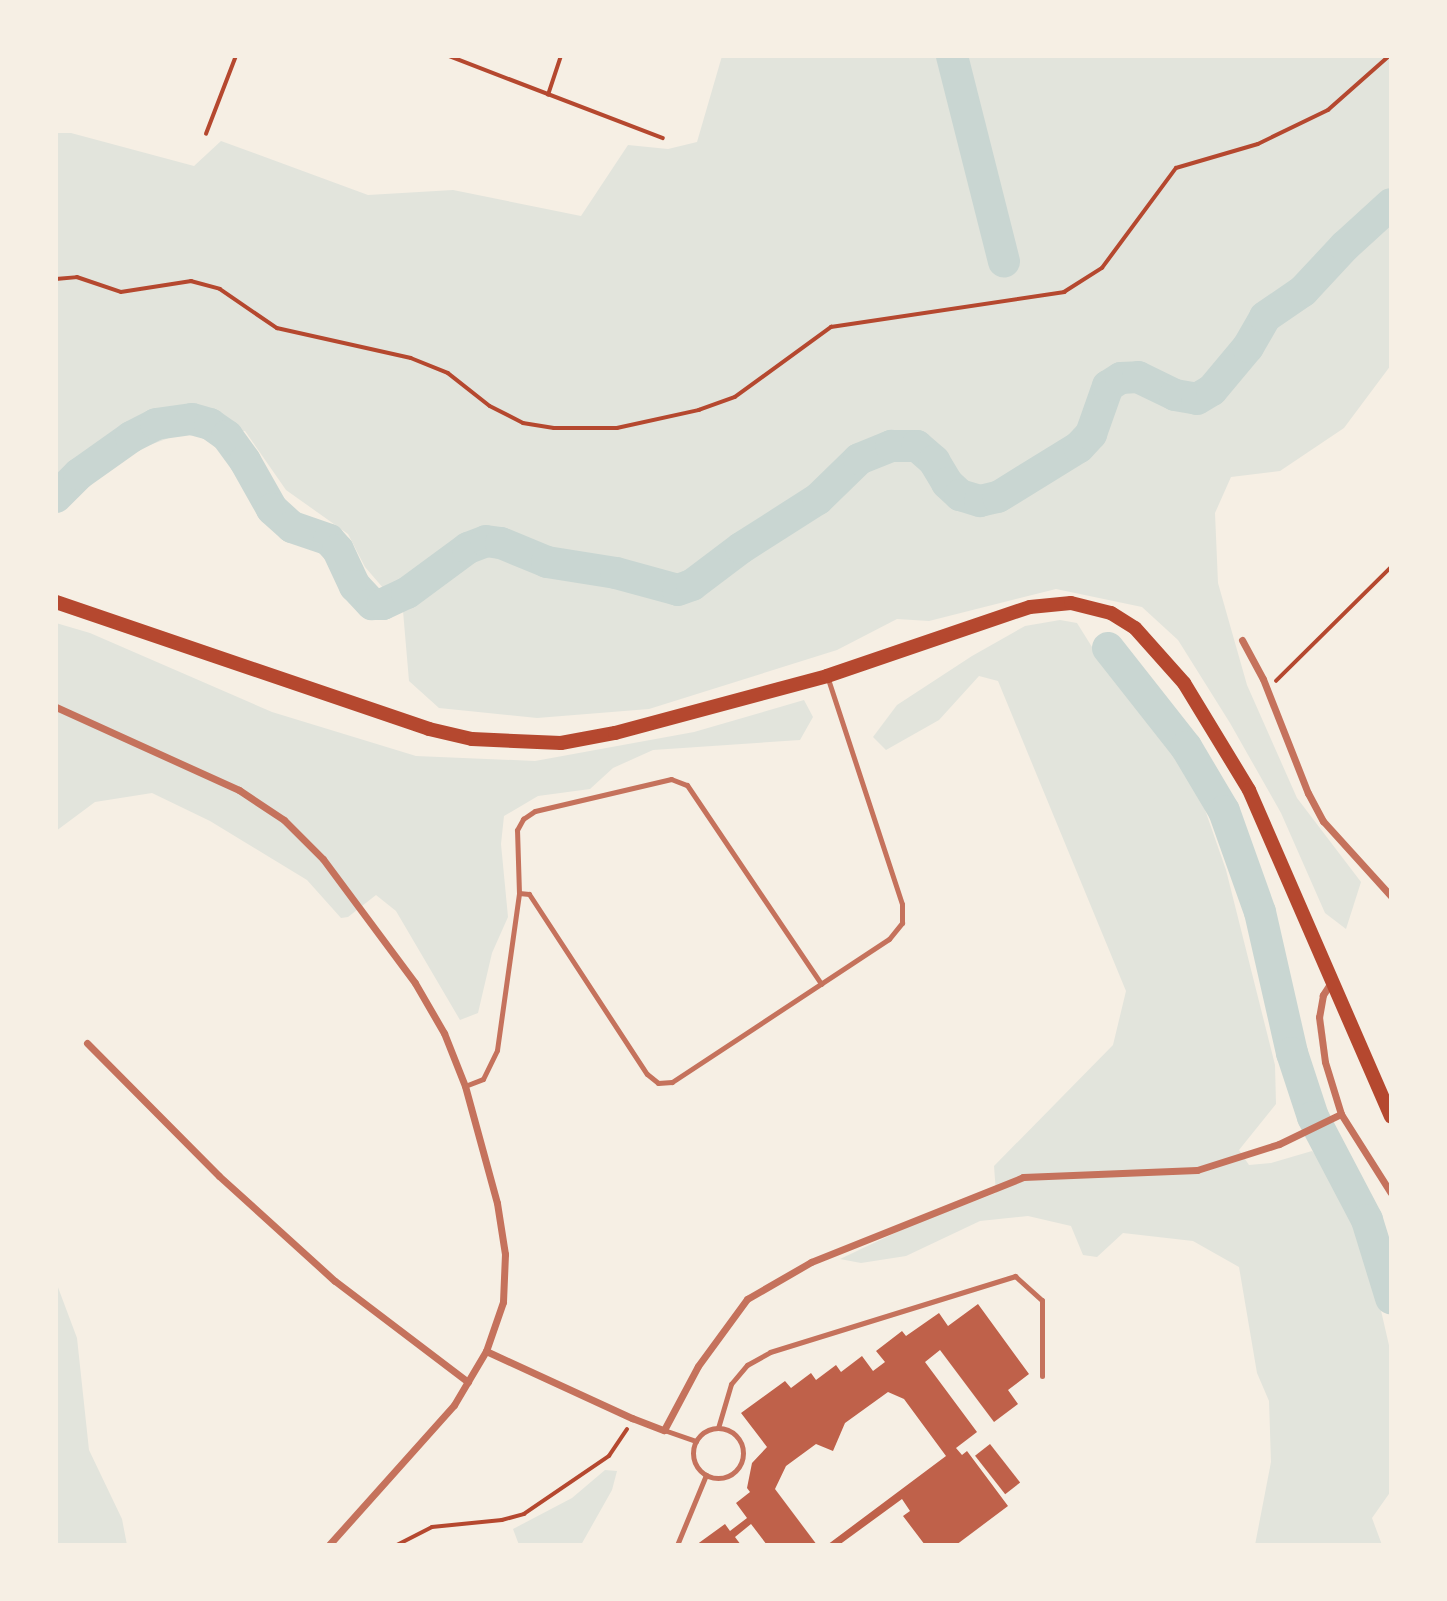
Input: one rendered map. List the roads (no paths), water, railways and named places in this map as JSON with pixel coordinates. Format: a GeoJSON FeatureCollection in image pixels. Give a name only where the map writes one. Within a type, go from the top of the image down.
{"type":"FeatureCollection","features":[{"type":"Feature","properties":{"kind":"main road"},"geometry":{"type":"LineString","coordinates":[[56,603],[429,729],[472,739],[561,743],[827,676],[1030,607],[1071,603],[1111,613],[1135,628],[1184,683],[1249,790],[1391,1116]]}},
{"type":"Feature","properties":{"kind":"street"},"geometry":{"type":"LineString","coordinates":[[1242,640],[1266,687],[1308,793],[1323,821],[1391,897]]}},
{"type":"Feature","properties":{"kind":"street"},"geometry":{"type":"LineString","coordinates":[[56,708],[239,790],[284,820],[323,859],[415,983],[444,1033],[465,1086],[497,1203],[505,1254],[503,1302],[486,1351],[454,1405],[329,1545]]}},
{"type":"Feature","properties":{"kind":"street"},"geometry":{"type":"LineString","coordinates":[[1332,981],[1324,995],[1320,1017],[1325,1062],[1341,1114],[1391,1194]]}},
{"type":"Feature","properties":{"kind":"street"},"geometry":{"type":"LineString","coordinates":[[87,1043],[219,1176],[335,1281],[468,1382]]}},
{"type":"Feature","properties":{"kind":"street"},"geometry":{"type":"LineString","coordinates":[[486,1351],[632,1419],[664,1430],[698,1366],[747,1299],[811,1262],[1023,1177],[1197,1170],[1279,1144],[1341,1114]]}},
{"type":"Feature","properties":{"kind":"lane"},"geometry":{"type":"LineString","coordinates":[[519,893],[529,894],[647,1074],[658,1083],[672,1082],[889,939],[902,923],[902,904],[827,676]]}},
{"type":"Feature","properties":{"kind":"lane"},"geometry":{"type":"LineString","coordinates":[[465,1086],[483,1079],[498,1050],[519,893],[517,830],[523,819],[535,811],[671,779],[687,785],[821,984]]}},
{"type":"Feature","properties":{"kind":"lane"},"geometry":{"type":"LineString","coordinates":[[718,1428],[731,1384],[747,1365],[769,1352],[1015,1276],[1042,1300],[1042,1376]]}},
{"type":"Feature","properties":{"kind":"lane"},"geometry":{"type":"LineString","coordinates":[[718,1428],[734,1434],[740,1440],[743,1457],[741,1466],[729,1476],[713,1478],[706,1475],[696,1464],[696,1441],[702,1434],[718,1428]]}},
{"type":"Feature","properties":{"kind":"lane"},"geometry":{"type":"LineString","coordinates":[[664,1430],[696,1441]]}},
{"type":"Feature","properties":{"kind":"lane"},"geometry":{"type":"LineString","coordinates":[[677,1545],[706,1475]]}},
{"type":"Feature","properties":{"kind":"waterway"},"geometry":{"type":"LineString","coordinates":[[952,56],[1004,262]]}},
{"type":"Feature","properties":{"kind":"waterway"},"geometry":{"type":"LineString","coordinates":[[56,497],[79,474],[131,437],[156,424],[192,419],[210,424],[227,436],[245,461],[272,509],[292,527],[329,540],[338,550],[355,586],[372,604],[383,604],[407,593],[468,548],[486,541],[501,543],[547,562],[616,573],[678,590],[692,585],[741,548],[818,499],[859,459],[891,446],[917,446],[934,461],[947,483],[960,495],[980,501],[998,497],[1079,447],[1091,434],[1108,386],[1121,378],[1138,377],[1175,395],[1197,399],[1212,390],[1248,347],[1265,317],[1303,291],[1345,246],[1391,204]]}},
{"type":"Feature","properties":{"kind":"waterway"},"geometry":{"type":"LineString","coordinates":[[1108,648],[1186,747],[1224,811],[1260,912],[1292,1053],[1313,1117],[1367,1220],[1391,1298]]}}]}
